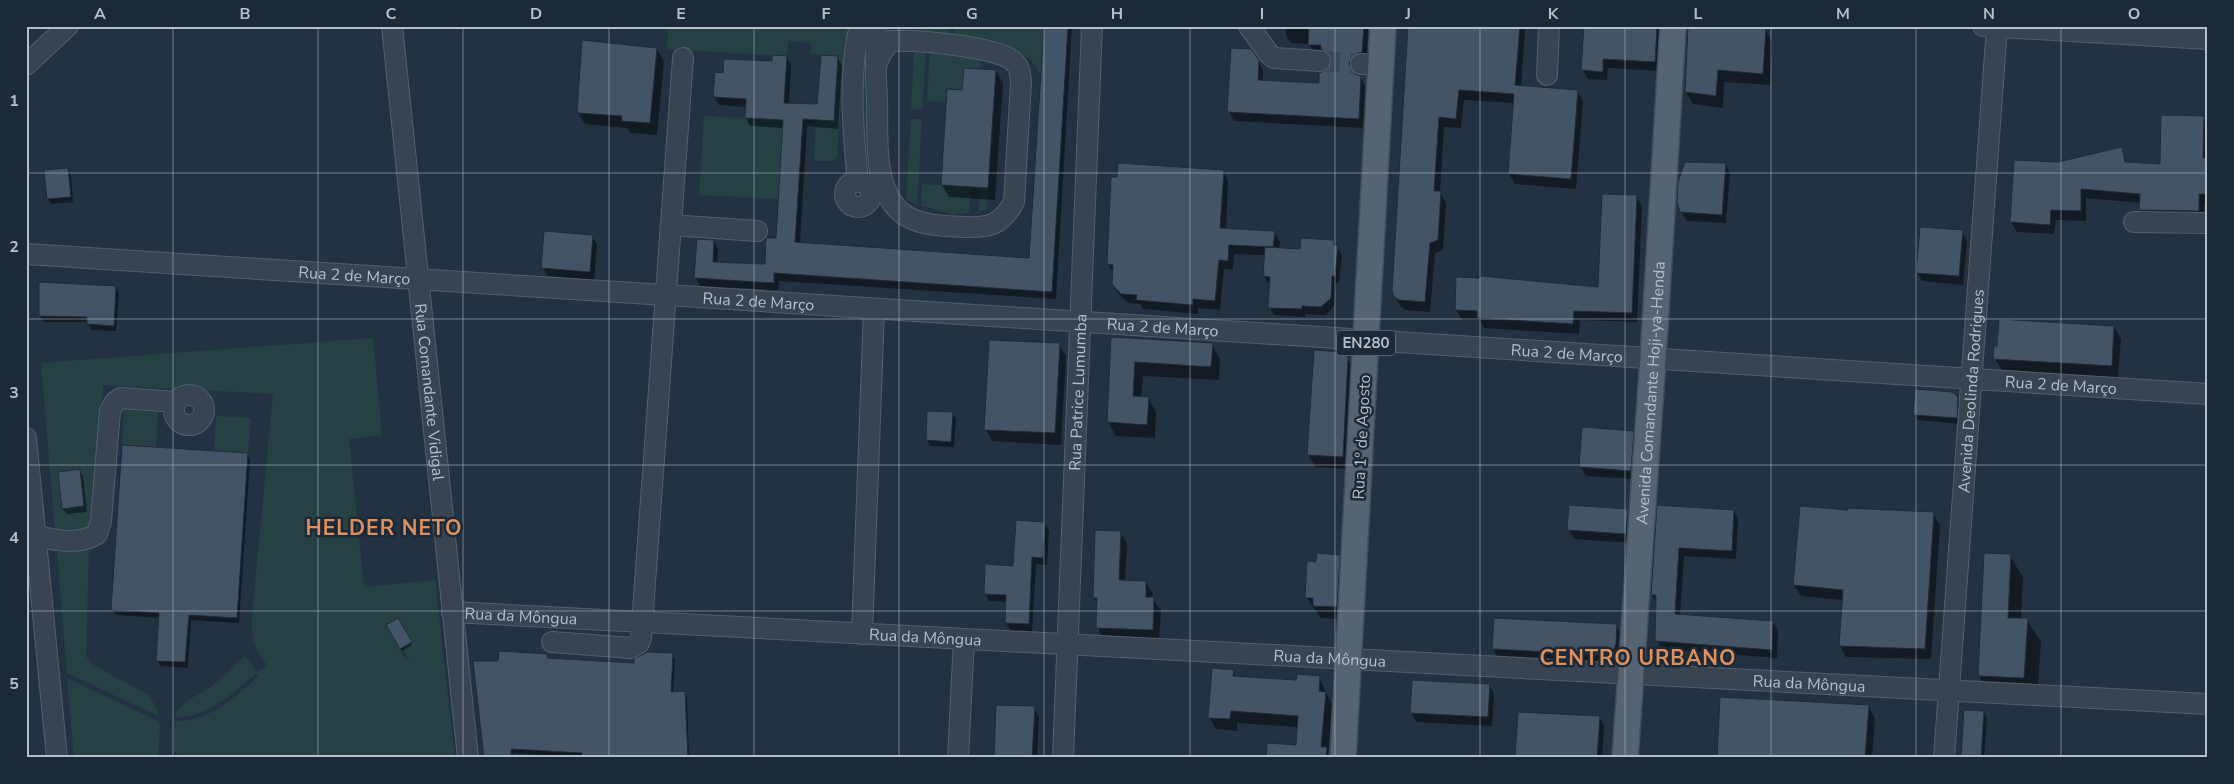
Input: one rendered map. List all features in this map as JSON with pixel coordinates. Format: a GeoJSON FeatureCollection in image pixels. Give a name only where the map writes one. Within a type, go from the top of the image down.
{"type":"FeatureCollection","features":[{"type":"Feature","properties":{"kind":"main road","name":"Rua 1º de Agosto"},"geometry":{"type":"LineString","coordinates":[[1339,754],[1348,660],[1366,340],[1371,64],[1383,26]]}},
{"type":"Feature","properties":{"kind":"main road","name":"Avenida Comandante Hoji-ya-Henda"},"geometry":{"type":"LineString","coordinates":[[1624,758],[1653,359],[1673,26]]}},
{"type":"Feature","properties":{"kind":"street"},"geometry":{"type":"LineString","coordinates":[[26,65],[68,26]]}},
{"type":"Feature","properties":{"kind":"street","name":"Rua Comandante Vidigal"},"geometry":{"type":"LineString","coordinates":[[392,26],[468,758]]}},
{"type":"Feature","properties":{"kind":"street"},"geometry":{"type":"LineString","coordinates":[[858,182],[854,94],[855,44],[860,26]]}},
{"type":"Feature","properties":{"kind":"street"},"geometry":{"type":"LineString","coordinates":[[876,26],[876,65],[878,156],[886,191],[895,206],[913,220],[940,226],[981,228],[996,224],[1007,214],[1014,202],[1022,82],[1020,69],[1013,61],[995,51],[900,41],[892,41],[883,49],[876,65]]}},
{"type":"Feature","properties":{"kind":"street","name":"Rua Patrice Lumumba"},"geometry":{"type":"LineString","coordinates":[[1063,758],[1092,26]]}},
{"type":"Feature","properties":{"kind":"street"},"geometry":{"type":"LineString","coordinates":[[1249,26],[1268,54],[1274,58],[1320,61]]}},
{"type":"Feature","properties":{"kind":"street"},"geometry":{"type":"LineString","coordinates":[[1547,75],[1549,26]]}},
{"type":"Feature","properties":{"kind":"street"},"geometry":{"type":"LineString","coordinates":[[1992,27],[2208,40]]}},
{"type":"Feature","properties":{"kind":"street","name":"Avenida Deolinda Rodrigues"},"geometry":{"type":"LineString","coordinates":[[1944,758],[1972,379],[1992,27]]}},
{"type":"Feature","properties":{"kind":"street"},"geometry":{"type":"LineString","coordinates":[[552,642],[631,648],[639,643],[641,638],[683,58]]}},
{"type":"Feature","properties":{"kind":"street"},"geometry":{"type":"LineString","coordinates":[[2134,222],[2208,223]]}},
{"type":"Feature","properties":{"kind":"street"},"geometry":{"type":"LineString","coordinates":[[671,224],[757,231]]}},
{"type":"Feature","properties":{"kind":"street","name":"Rua 2 de Março"},"geometry":{"type":"LineString","coordinates":[[26,254],[2208,394]]}},
{"type":"Feature","properties":{"kind":"street"},"geometry":{"type":"LineString","coordinates":[[862,634],[874,309]]}},
{"type":"Feature","properties":{"kind":"street"},"geometry":{"type":"LineString","coordinates":[[36,535],[55,542],[87,538],[96,534],[101,521],[110,411],[115,402],[122,398],[176,402]]}},
{"type":"Feature","properties":{"kind":"street"},"geometry":{"type":"LineString","coordinates":[[26,438],[57,758]]}},
{"type":"Feature","properties":{"kind":"street","name":"Rua da Môngua"},"geometry":{"type":"LineString","coordinates":[[452,612],[2208,704]]}},
{"type":"Feature","properties":{"kind":"street"},"geometry":{"type":"LineString","coordinates":[[958,758],[964,639]]}},
{"type":"Feature","properties":{"kind":"green space"},"geometry":{"type":"Polygon","coordinates":[[[668,26],[850,26],[845,43],[837,157],[834,161],[814,161],[816,120],[834,121],[838,56],[810,54],[811,43],[788,41],[787,56],[667,49],[668,26]]]}},
{"type":"Feature","properties":{"kind":"green space"},"geometry":{"type":"Polygon","coordinates":[[[898,26],[949,26],[949,32],[954,35],[955,26],[1044,26],[1041,76],[1031,60],[1016,50],[977,40],[915,33],[898,26]]]}},
{"type":"Feature","properties":{"kind":"green space"},"geometry":{"type":"Polygon","coordinates":[[[868,41],[869,153],[864,130],[862,96],[863,62],[868,41]]]}},
{"type":"Feature","properties":{"kind":"green space"},"geometry":{"type":"Polygon","coordinates":[[[914,53],[926,53],[922,110],[911,109],[914,53]]]}},
{"type":"Feature","properties":{"kind":"green space"},"geometry":{"type":"Polygon","coordinates":[[[930,53],[981,57],[980,69],[964,68],[962,90],[947,89],[945,102],[927,101],[930,53]]]}},
{"type":"Feature","properties":{"kind":"green space"},"geometry":{"type":"Polygon","coordinates":[[[704,116],[783,120],[779,199],[699,195],[704,116]]]}},
{"type":"Feature","properties":{"kind":"green space"},"geometry":{"type":"Polygon","coordinates":[[[911,119],[922,119],[917,205],[906,199],[911,119]]]}},
{"type":"Feature","properties":{"kind":"green space"},"geometry":{"type":"Polygon","coordinates":[[[922,184],[971,187],[969,213],[951,214],[921,206],[922,184]]]}},
{"type":"Feature","properties":{"kind":"green space"},"geometry":{"type":"Polygon","coordinates":[[[980,188],[988,188],[987,209],[979,212],[980,188]]]}},
{"type":"Feature","properties":{"kind":"green space"},"geometry":{"type":"Polygon","coordinates":[[[373,338],[382,435],[349,439],[364,587],[435,580],[455,758],[182,758],[174,751],[174,721],[198,718],[220,707],[250,684],[258,676],[257,673],[229,696],[209,709],[198,714],[175,717],[186,702],[208,689],[245,656],[257,672],[267,665],[254,642],[252,617],[273,394],[103,385],[92,527],[55,532],[41,363],[373,338]],[[398,618],[386,625],[406,660],[409,659],[402,648],[412,642],[398,618]]]}},
{"type":"Feature","properties":{"kind":"green space"},"geometry":{"type":"Polygon","coordinates":[[[124,410],[158,412],[156,447],[122,445],[124,410]]]}},
{"type":"Feature","properties":{"kind":"green space"},"geometry":{"type":"Polygon","coordinates":[[[216,416],[251,418],[248,453],[214,451],[216,416]]]}},
{"type":"Feature","properties":{"kind":"green space"},"geometry":{"type":"Polygon","coordinates":[[[89,548],[87,658],[92,664],[150,696],[160,717],[67,673],[57,552],[89,548]]]}},
{"type":"Feature","properties":{"kind":"green space"},"geometry":{"type":"Polygon","coordinates":[[[67,678],[160,722],[158,758],[74,758],[67,678]]]}},
{"type":"Feature","properties":{"kind":"building"},"geometry":{"type":"Polygon","coordinates":[[[1044,26],[1068,26],[1052,292],[774,273],[774,283],[694,278],[697,239],[714,240],[713,262],[765,264],[766,238],[776,238],[783,120],[745,118],[746,99],[713,97],[715,72],[723,73],[724,59],[772,61],[772,55],[787,56],[784,103],[817,104],[821,55],[838,56],[834,121],[803,119],[795,242],[1029,258],[1044,26]]]}},
{"type":"Feature","properties":{"kind":"building"},"geometry":{"type":"Polygon","coordinates":[[[1309,26],[1364,26],[1362,52],[1355,54],[1349,64],[1354,74],[1361,76],[1359,119],[1227,112],[1231,48],[1251,49],[1259,60],[1258,80],[1319,83],[1319,73],[1330,68],[1332,61],[1330,55],[1321,49],[1321,45],[1308,45],[1309,26]]]}},
{"type":"Feature","properties":{"kind":"building"},"geometry":{"type":"Polygon","coordinates":[[[1408,26],[1520,26],[1515,85],[1578,90],[1571,179],[1508,174],[1514,94],[1459,90],[1456,119],[1439,117],[1434,191],[1441,191],[1438,240],[1430,243],[1425,302],[1399,300],[1394,297],[1392,290],[1408,26]]]}},
{"type":"Feature","properties":{"kind":"building"},"geometry":{"type":"Polygon","coordinates":[[[1584,26],[1657,26],[1655,62],[1603,59],[1603,72],[1581,70],[1584,26]]]}},
{"type":"Feature","properties":{"kind":"building"},"geometry":{"type":"Polygon","coordinates":[[[1688,26],[1766,28],[1763,74],[1718,70],[1716,96],[1685,92],[1688,26]]]}},
{"type":"Feature","properties":{"kind":"building"},"geometry":{"type":"Polygon","coordinates":[[[582,40],[657,48],[650,123],[621,121],[622,116],[577,113],[582,40]]]}},
{"type":"Feature","properties":{"kind":"building"},"geometry":{"type":"Polygon","coordinates":[[[964,68],[996,70],[988,188],[941,185],[947,89],[962,90],[964,68]]]}},
{"type":"Feature","properties":{"kind":"building"},"geometry":{"type":"Polygon","coordinates":[[[2161,115],[2204,116],[2203,158],[2208,158],[2208,194],[2199,194],[2199,211],[2139,210],[2140,194],[2081,189],[2081,211],[2051,210],[2050,225],[2010,222],[2014,160],[2058,162],[2122,147],[2125,162],[2160,164],[2161,115]]]}},
{"type":"Feature","properties":{"kind":"building"},"geometry":{"type":"Polygon","coordinates":[[[1685,162],[1726,163],[1722,215],[1680,212],[1677,201],[1678,182],[1685,162]]]}},
{"type":"Feature","properties":{"kind":"building"},"geometry":{"type":"Polygon","coordinates":[[[1118,163],[1224,170],[1220,228],[1275,231],[1273,247],[1229,245],[1228,261],[1219,260],[1215,301],[1193,299],[1193,305],[1136,300],[1137,295],[1121,294],[1112,284],[1113,265],[1107,264],[1111,177],[1117,177],[1118,163]]]}},
{"type":"Feature","properties":{"kind":"building"},"geometry":{"type":"Polygon","coordinates":[[[68,168],[71,197],[47,199],[44,170],[68,168]]]}},
{"type":"Feature","properties":{"kind":"building"},"geometry":{"type":"Polygon","coordinates":[[[1602,194],[1637,195],[1632,313],[1574,311],[1573,324],[1477,318],[1477,311],[1455,310],[1456,277],[1480,278],[1480,276],[1598,287],[1602,194]]]}},
{"type":"Feature","properties":{"kind":"building"},"geometry":{"type":"Polygon","coordinates":[[[1920,227],[1963,230],[1959,276],[1916,273],[1920,227]]]}},
{"type":"Feature","properties":{"kind":"building"},"geometry":{"type":"Polygon","coordinates":[[[544,231],[593,235],[590,272],[541,268],[544,231]]]}},
{"type":"Feature","properties":{"kind":"building"},"geometry":{"type":"Polygon","coordinates":[[[1301,238],[1334,240],[1334,245],[1338,246],[1335,276],[1332,276],[1331,298],[1321,307],[1302,306],[1302,309],[1268,308],[1270,277],[1263,276],[1265,247],[1300,249],[1301,238]]]}},
{"type":"Feature","properties":{"kind":"building"},"geometry":{"type":"Polygon","coordinates":[[[39,282],[116,286],[114,326],[87,324],[87,317],[39,316],[39,282]]]}},
{"type":"Feature","properties":{"kind":"building"},"geometry":{"type":"Polygon","coordinates":[[[1999,319],[2114,326],[2112,366],[1993,359],[1994,346],[1997,346],[1999,319]]]}},
{"type":"Feature","properties":{"kind":"building"},"geometry":{"type":"Polygon","coordinates":[[[1111,337],[1213,343],[1211,367],[1135,362],[1133,396],[1149,397],[1147,425],[1107,422],[1111,337]]]}},
{"type":"Feature","properties":{"kind":"building"},"geometry":{"type":"Polygon","coordinates":[[[989,340],[1060,343],[1055,433],[984,430],[989,340]]]}},
{"type":"Feature","properties":{"kind":"building"},"geometry":{"type":"Polygon","coordinates":[[[1314,350],[1343,352],[1348,357],[1343,457],[1307,455],[1314,350]]]}},
{"type":"Feature","properties":{"kind":"building"},"geometry":{"type":"Polygon","coordinates":[[[1915,389],[1952,392],[1958,398],[1957,418],[1913,415],[1915,389]]]}},
{"type":"Feature","properties":{"kind":"building"},"geometry":{"type":"Polygon","coordinates":[[[927,411],[953,412],[951,442],[926,440],[927,411]]]}},
{"type":"Feature","properties":{"kind":"building"},"geometry":{"type":"Polygon","coordinates":[[[1582,427],[1634,431],[1631,471],[1579,467],[1582,427]]]}},
{"type":"Feature","properties":{"kind":"building"},"geometry":{"type":"Polygon","coordinates":[[[122,445],[248,453],[237,618],[189,615],[185,662],[156,661],[159,613],[111,610],[122,445]]]}},
{"type":"Feature","properties":{"kind":"building"},"geometry":{"type":"Polygon","coordinates":[[[80,469],[84,506],[62,509],[58,472],[80,469]]]}},
{"type":"Feature","properties":{"kind":"building"},"geometry":{"type":"Polygon","coordinates":[[[1569,505],[1628,509],[1626,534],[1567,530],[1569,505]]]}},
{"type":"Feature","properties":{"kind":"building"},"geometry":{"type":"Polygon","coordinates":[[[1657,505],[1734,510],[1732,551],[1679,548],[1675,614],[1773,621],[1772,650],[1655,641],[1656,595],[1651,595],[1657,505]]]}},
{"type":"Feature","properties":{"kind":"building"},"geometry":{"type":"Polygon","coordinates":[[[1800,506],[1848,510],[1848,508],[1934,512],[1925,649],[1839,646],[1843,590],[1793,585],[1800,506]]]}},
{"type":"Feature","properties":{"kind":"building"},"geometry":{"type":"Polygon","coordinates":[[[1016,520],[1045,522],[1043,558],[1032,557],[1029,624],[1005,623],[1006,595],[984,594],[985,564],[1013,566],[1016,520]]]}},
{"type":"Feature","properties":{"kind":"building"},"geometry":{"type":"Polygon","coordinates":[[[1095,530],[1121,531],[1119,580],[1146,581],[1146,597],[1154,597],[1153,630],[1096,628],[1097,598],[1093,598],[1095,530]]]}},
{"type":"Feature","properties":{"kind":"building"},"geometry":{"type":"Polygon","coordinates":[[[1317,553],[1340,555],[1337,607],[1313,606],[1313,598],[1305,598],[1307,561],[1316,562],[1317,553]]]}},
{"type":"Feature","properties":{"kind":"building"},"geometry":{"type":"Polygon","coordinates":[[[1984,553],[2011,554],[2008,618],[2028,618],[2024,678],[1978,676],[1984,553]]]}},
{"type":"Feature","properties":{"kind":"building"},"geometry":{"type":"Polygon","coordinates":[[[398,618],[412,642],[400,649],[386,625],[398,618]]]}},
{"type":"Feature","properties":{"kind":"building"},"geometry":{"type":"Polygon","coordinates":[[[1494,618],[1617,624],[1616,644],[1614,649],[1605,655],[1492,649],[1494,618]]]}},
{"type":"Feature","properties":{"kind":"building"},"geometry":{"type":"Polygon","coordinates":[[[499,651],[547,654],[547,658],[634,663],[634,659],[647,652],[673,653],[671,692],[685,691],[688,758],[582,758],[582,753],[511,749],[511,758],[484,758],[473,661],[498,661],[499,651]]]}},
{"type":"Feature","properties":{"kind":"building"},"geometry":{"type":"Polygon","coordinates":[[[1212,668],[1234,670],[1233,676],[1296,680],[1297,674],[1320,676],[1319,691],[1326,692],[1321,747],[1327,747],[1326,758],[1266,758],[1267,743],[1296,745],[1298,716],[1231,711],[1230,719],[1208,718],[1212,668]]]}},
{"type":"Feature","properties":{"kind":"building"},"geometry":{"type":"Polygon","coordinates":[[[1412,680],[1490,684],[1488,717],[1410,713],[1412,680]]]}},
{"type":"Feature","properties":{"kind":"building"},"geometry":{"type":"Polygon","coordinates":[[[1720,697],[1869,705],[1865,758],[1717,758],[1720,697]]]}},
{"type":"Feature","properties":{"kind":"building"},"geometry":{"type":"Polygon","coordinates":[[[996,705],[1035,706],[1032,758],[994,758],[996,705]]]}},
{"type":"Feature","properties":{"kind":"building"},"geometry":{"type":"Polygon","coordinates":[[[1964,710],[1984,711],[1981,758],[1961,757],[1964,710]]]}},
{"type":"Feature","properties":{"kind":"building"},"geometry":{"type":"Polygon","coordinates":[[[1518,712],[1600,716],[1597,758],[1515,758],[1518,712]]]}},
{"type":"Feature","properties":{"kind":"tunnel"},"geometry":{"type":"LineString","coordinates":[[1320,61],[1361,64]]}},
{"type":"Feature","properties":{"kind":"district","name":"HELDER NETO"},"geometry":{"type":"Point","coordinates":[384,528]}},
{"type":"Feature","properties":{"kind":"district","name":"CENTRO URBANO"},"geometry":{"type":"Point","coordinates":[1638,658]}}]}
